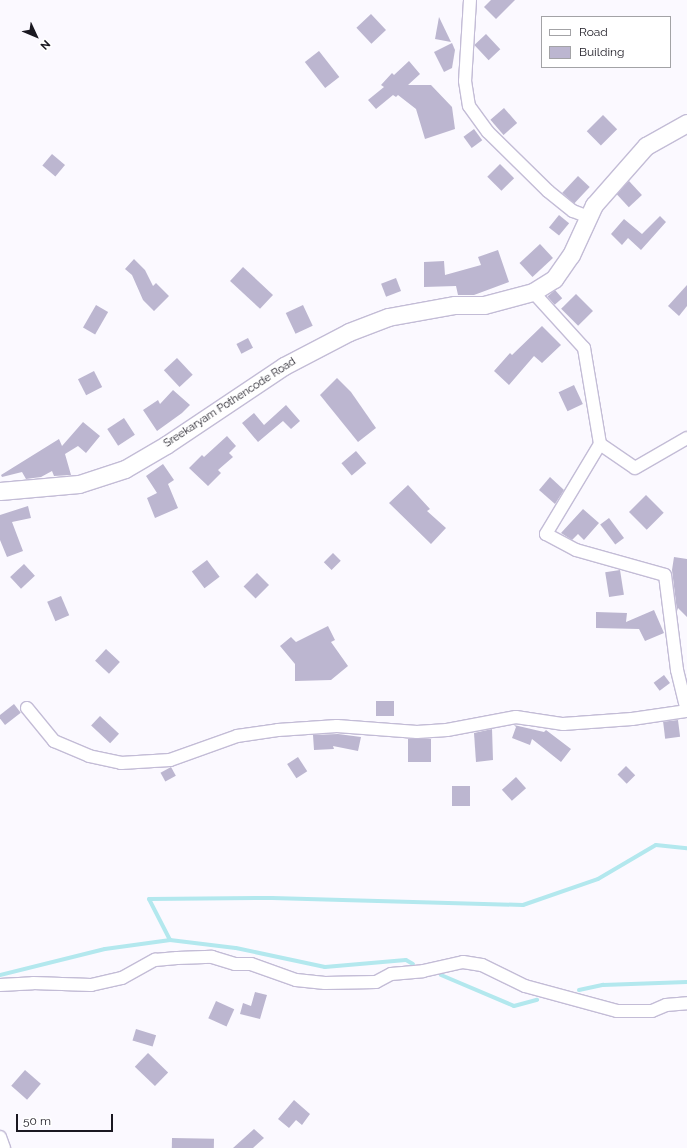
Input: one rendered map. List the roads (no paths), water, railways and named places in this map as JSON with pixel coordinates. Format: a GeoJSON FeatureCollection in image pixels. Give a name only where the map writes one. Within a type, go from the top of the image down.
{"type":"FeatureCollection","features":[{"type":"Feature","properties":{"kind":"main road","name":"Sreekaryam Pothencode Road"},"geometry":{"type":"LineString","coordinates":[[0,492],[79,484],[125,469],[166,445],[284,366],[349,332],[388,317],[455,305],[484,305],[533,292],[554,278],[571,255],[594,205],[646,146],[687,123]]}},
{"type":"Feature","properties":{"kind":"street"},"geometry":{"type":"LineString","coordinates":[[470,0],[465,81],[469,106],[488,132],[548,191],[573,210],[588,217]]}},
{"type":"Feature","properties":{"kind":"street"},"geometry":{"type":"LineString","coordinates":[[27,708],[54,741],[88,756],[122,763],[170,760],[237,736],[278,730],[337,726],[417,732],[447,730],[516,717],[563,724],[632,719],[687,711],[677,670],[665,575],[576,550],[546,534],[600,444],[584,348],[533,292]]}},
{"type":"Feature","properties":{"kind":"street"},"geometry":{"type":"LineString","coordinates":[[600,444],[635,468],[687,438]]}},
{"type":"Feature","properties":{"kind":"street"},"geometry":{"type":"LineString","coordinates":[[0,986],[33,982],[91,985],[122,978],[154,960],[177,958],[212,957],[235,964],[251,964],[296,980],[325,983],[376,982],[391,974],[416,972],[463,962],[482,965],[525,986],[617,1012],[652,1011],[666,1005],[687,1003]]}},
{"type":"Feature","properties":{"kind":"street"},"geometry":{"type":"LineString","coordinates":[[0,1137],[4,1148]]}},
{"type":"Feature","properties":{"kind":"waterway"},"geometry":{"type":"LineString","coordinates":[[0,975],[105,949],[170,940],[149,899],[272,898],[523,905],[598,879],[656,845],[687,848]]}},
{"type":"Feature","properties":{"kind":"waterway"},"geometry":{"type":"LineString","coordinates":[[170,940],[236,948],[325,967],[406,960],[413,964]]}},
{"type":"Feature","properties":{"kind":"waterway"},"geometry":{"type":"LineString","coordinates":[[441,975],[514,1006],[537,1000]]}},
{"type":"Feature","properties":{"kind":"waterway"},"geometry":{"type":"LineString","coordinates":[[579,990],[603,985],[687,982]]}}]}
